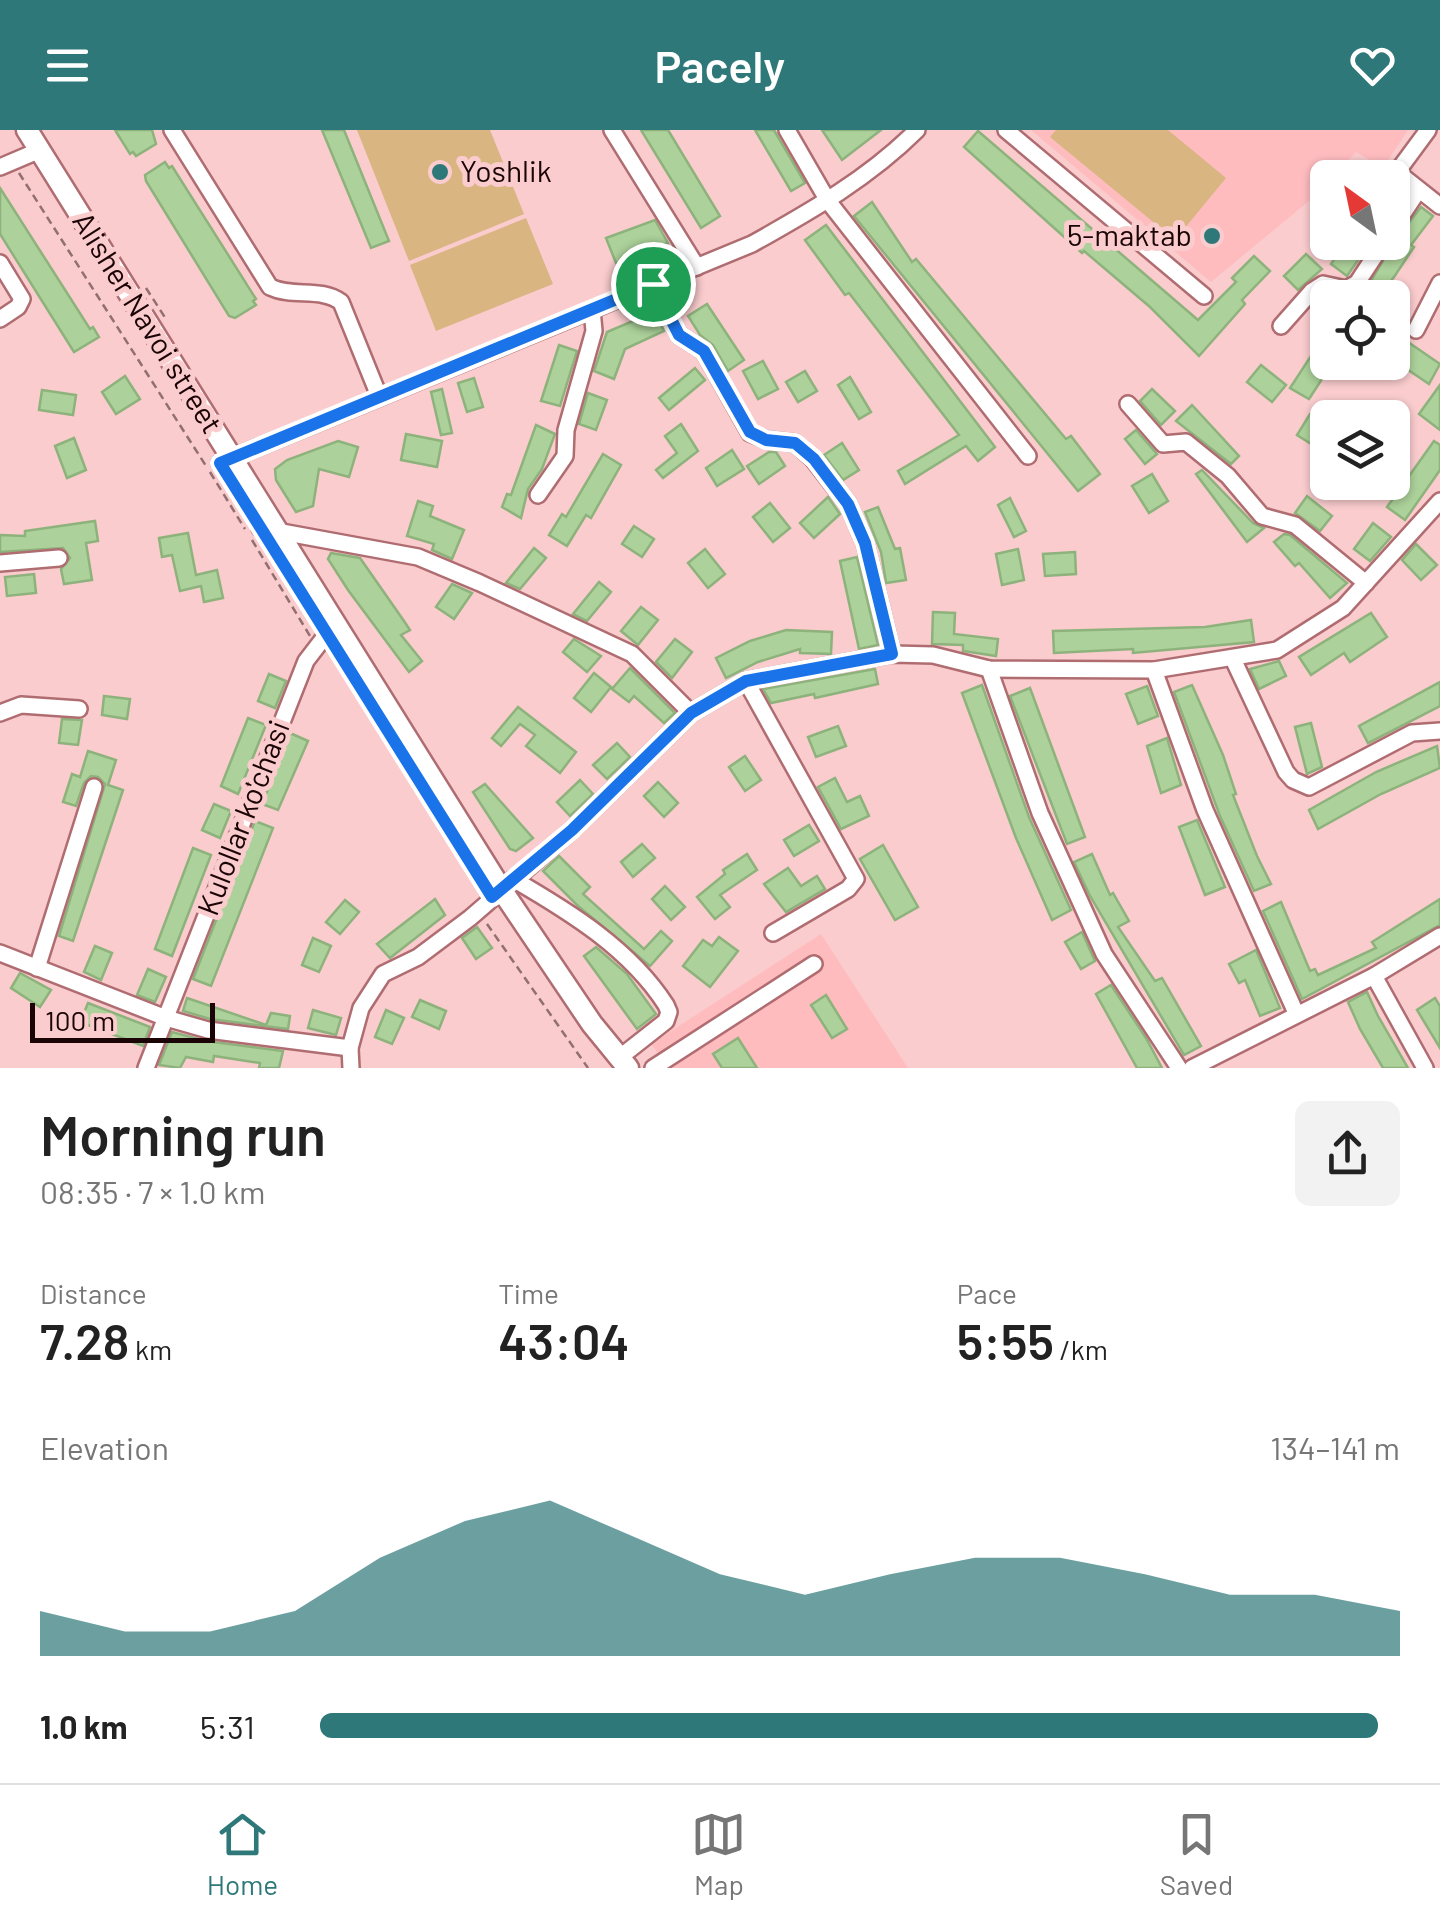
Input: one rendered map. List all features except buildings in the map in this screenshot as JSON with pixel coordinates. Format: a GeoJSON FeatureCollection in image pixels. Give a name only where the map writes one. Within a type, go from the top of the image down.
{"type":"FeatureCollection","features":[{"type":"Feature","properties":{"kind":"main road","name":"Alisher Navoi street"},"geometry":{"type":"LineString","coordinates":[[12,130],[20,159],[226,460],[327,637],[496,894],[582,1034],[619,1065]]}},
{"type":"Feature","properties":{"kind":"main road","name":"Alisher Navoi street"},"geometry":{"type":"LineString","coordinates":[[20,159],[28,130]]}},
{"type":"Feature","properties":{"kind":"street"},"geometry":{"type":"LineString","coordinates":[[172,130],[270,287],[284,294],[325,294],[341,302],[379,396]]}},
{"type":"Feature","properties":{"kind":"street"},"geometry":{"type":"LineString","coordinates":[[612,130],[697,267]]}},
{"type":"Feature","properties":{"kind":"street"},"geometry":{"type":"LineString","coordinates":[[787,130],[828,200],[1028,456]]}},
{"type":"Feature","properties":{"kind":"street"},"geometry":{"type":"LineString","coordinates":[[226,460],[752,244],[828,200],[894,153],[917,130]]}},
{"type":"Feature","properties":{"kind":"street"},"geometry":{"type":"LineString","coordinates":[[1006,130],[1204,296]]}},
{"type":"Feature","properties":{"kind":"street"},"geometry":{"type":"LineString","coordinates":[[1428,130],[1397,172],[1440,206]]}},
{"type":"Feature","properties":{"kind":"street"},"geometry":{"type":"LineString","coordinates":[[1410,203],[1418,191]]}},
{"type":"Feature","properties":{"kind":"street"},"geometry":{"type":"LineString","coordinates":[[1281,326],[1312,290],[1323,284],[1346,289],[1357,283],[1372,260]]}},
{"type":"Feature","properties":{"kind":"street"},"geometry":{"type":"LineString","coordinates":[[0,264],[22,299],[18,307],[0,319]]}},
{"type":"Feature","properties":{"kind":"street"},"geometry":{"type":"LineString","coordinates":[[1416,330],[1440,283]]}},
{"type":"Feature","properties":{"kind":"street"},"geometry":{"type":"LineString","coordinates":[[653,284],[679,335],[704,351],[750,432],[766,440],[795,443],[814,459],[848,504],[865,543],[892,654]]}},
{"type":"Feature","properties":{"kind":"street"},"geometry":{"type":"LineString","coordinates":[[538,495],[565,456],[566,430],[594,331],[592,310]]}},
{"type":"Feature","properties":{"kind":"street"},"geometry":{"type":"LineString","coordinates":[[1128,404],[1163,444],[1186,442],[1228,476],[1262,516],[1295,525],[1366,584]]}},
{"type":"Feature","properties":{"kind":"street"},"geometry":{"type":"LineString","coordinates":[[351,1068],[350,1048],[361,1008],[383,974],[418,957],[572,830],[691,713],[746,681],[892,654],[933,654],[989,669],[1154,670],[1276,650],[1343,608],[1440,501]]}},
{"type":"Feature","properties":{"kind":"street"},"geometry":{"type":"LineString","coordinates":[[268,529],[418,557],[480,583],[632,654],[691,713]]}},
{"type":"Feature","properties":{"kind":"street"},"geometry":{"type":"LineString","coordinates":[[0,563],[59,558]]}},
{"type":"Feature","properties":{"kind":"street","name":"Kulollar ko'chasi"},"geometry":{"type":"LineString","coordinates":[[146,1068],[306,661],[327,637]]}},
{"type":"Feature","properties":{"kind":"street"},"geometry":{"type":"LineString","coordinates":[[1233,659],[1286,772],[1309,787],[1412,734],[1440,731]]}},
{"type":"Feature","properties":{"kind":"street"},"geometry":{"type":"LineString","coordinates":[[989,669],[1040,814],[1104,954],[1179,1068]]}},
{"type":"Feature","properties":{"kind":"street"},"geometry":{"type":"LineString","coordinates":[[1154,670],[1204,810],[1296,1013]]}},
{"type":"Feature","properties":{"kind":"street"},"geometry":{"type":"LineString","coordinates":[[746,681],[856,879],[848,889],[773,933]]}},
{"type":"Feature","properties":{"kind":"street"},"geometry":{"type":"LineString","coordinates":[[0,712],[21,705],[79,709]]}},
{"type":"Feature","properties":{"kind":"street"},"geometry":{"type":"LineString","coordinates":[[37,968],[94,786]]}},
{"type":"Feature","properties":{"kind":"street"},"geometry":{"type":"LineString","coordinates":[[496,894],[597,933],[633,965],[666,1005],[666,1021],[619,1065]]}},
{"type":"Feature","properties":{"kind":"street"},"geometry":{"type":"LineString","coordinates":[[1192,1068],[1210,1064],[1440,936]]}},
{"type":"Feature","properties":{"kind":"street"},"geometry":{"type":"LineString","coordinates":[[0,953],[166,1018],[208,1030],[350,1048]]}},
{"type":"Feature","properties":{"kind":"street"},"geometry":{"type":"LineString","coordinates":[[654,1068],[814,964]]}},
{"type":"Feature","properties":{"kind":"street"},"geometry":{"type":"LineString","coordinates":[[1374,976],[1425,1068]]}},
{"type":"Feature","properties":{"kind":"path"},"geometry":{"type":"LineString","coordinates":[[20,159],[327,637]]}},
{"type":"Feature","properties":{"kind":"path"},"geometry":{"type":"LineString","coordinates":[[496,894],[518,973],[588,1068]]}},
{"type":"Feature","properties":{"kind":"shaded area","name":"Yoshlik"},"geometry":{"type":"Polygon","coordinates":[[[357,130],[490,130],[524,214],[409,261],[357,130]]]}},
{"type":"Feature","properties":{"kind":"shaded area","name":"5-maktab"},"geometry":{"type":"Polygon","coordinates":[[[1031,130],[1408,130],[1388,160],[1370,160],[1356,152],[1349,160],[1310,160],[1310,200],[1211,282],[1031,130]]]}},
{"type":"Feature","properties":{"kind":"shaded area"},"geometry":{"type":"Polygon","coordinates":[[[1056,130],[1168,130],[1226,178],[1175,240],[1050,137],[1056,130]]]}},
{"type":"Feature","properties":{"kind":"shaded area"},"geometry":{"type":"Polygon","coordinates":[[[526,218],[553,284],[436,331],[410,265],[526,218]]]}},
{"type":"Feature","properties":{"kind":"shaded area"},"geometry":{"type":"Polygon","coordinates":[[[821,934],[908,1068],[669,1068],[651,1044],[821,934]]]}},
{"type":"Feature","properties":{"kind":"place","name":"Yoshlik"},"geometry":{"type":"Point","coordinates":[440,172]}},
{"type":"Feature","properties":{"kind":"place","name":"5-maktab"},"geometry":{"type":"Point","coordinates":[1212,236]}},
{"type":"Feature","properties":{"kind":"route"},"geometry":{"type":"LineString","coordinates":[[653,284],[679,335],[704,351],[750,432],[766,440],[795,443],[814,459],[848,504],[865,543],[892,654],[746,681],[691,713],[572,830],[492,897],[220,463],[653,284]]}}]}
